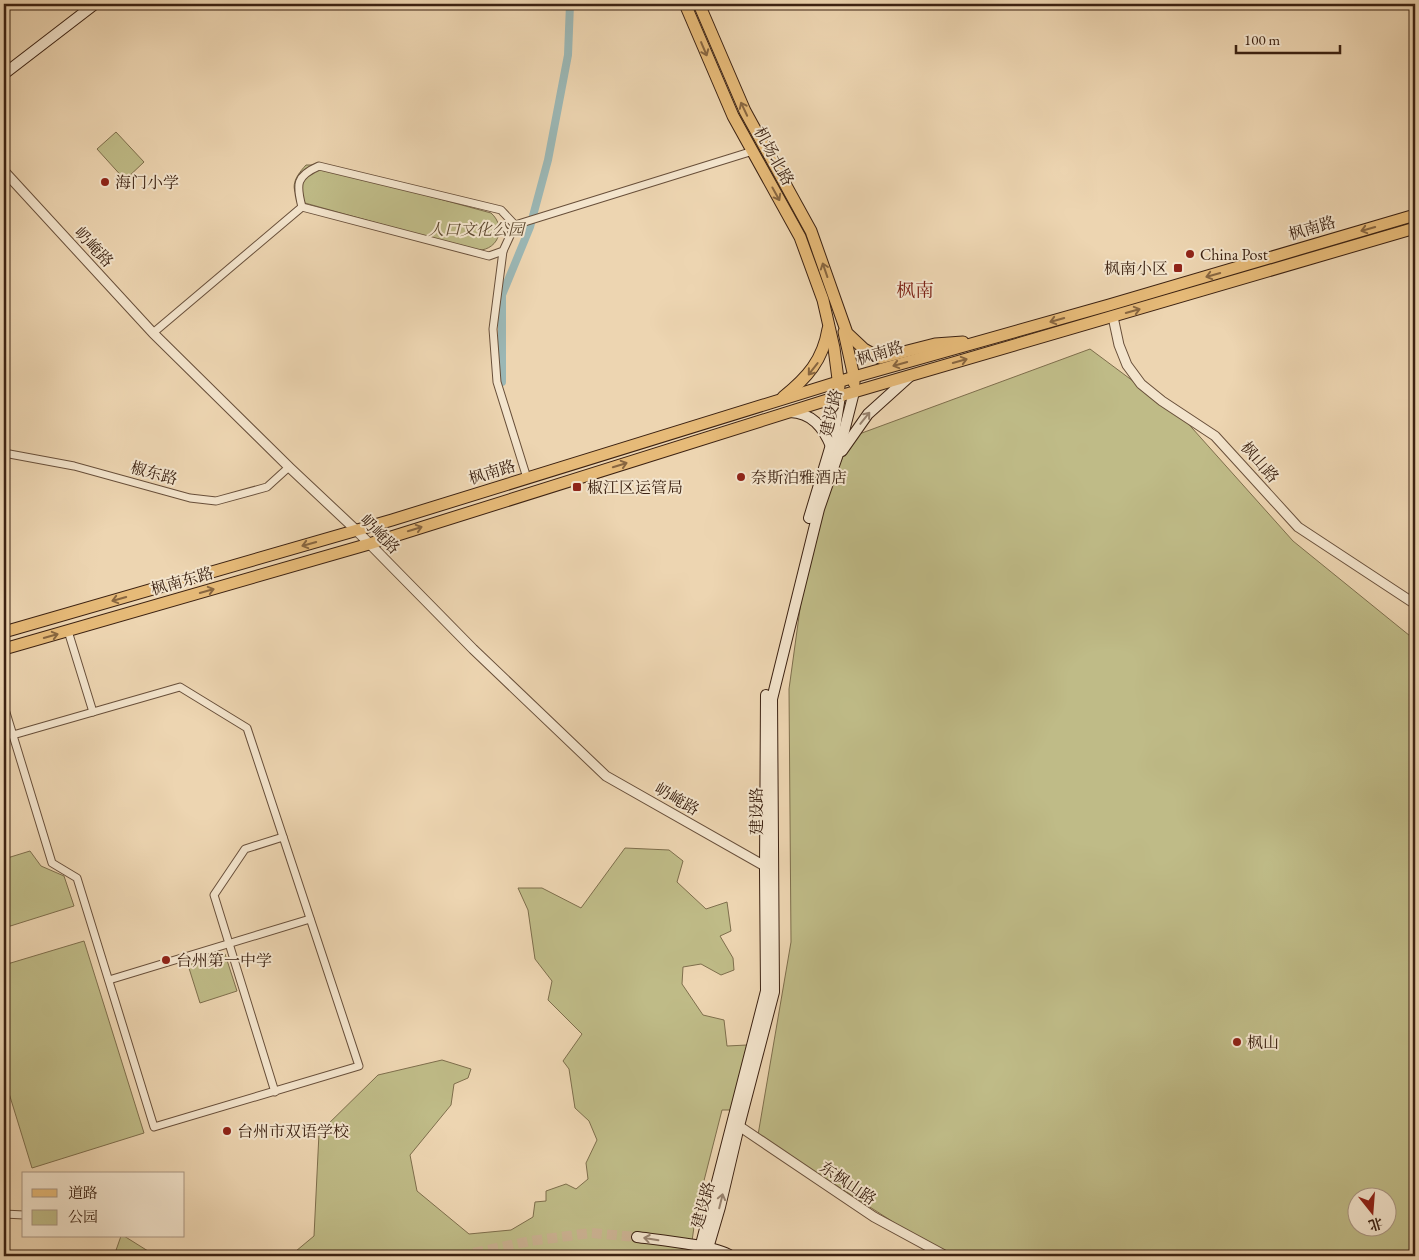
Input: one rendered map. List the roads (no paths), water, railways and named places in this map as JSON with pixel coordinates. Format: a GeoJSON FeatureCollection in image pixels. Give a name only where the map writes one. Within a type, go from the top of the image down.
{"type":"FeatureCollection","features":[{"type":"Feature","properties":{"kind":"main road"},"geometry":{"type":"LineString","coordinates":[[4,74],[95,4]]}},
{"type":"Feature","properties":{"kind":"main road","name":"机场北路"},"geometry":{"type":"LineString","coordinates":[[685,4],[733,116],[800,237],[823,300],[839,381],[840,396]]}},
{"type":"Feature","properties":{"kind":"main road","name":"机场北路"},"geometry":{"type":"LineString","coordinates":[[699,4],[745,111],[811,231],[841,316]]}},
{"type":"Feature","properties":{"kind":"main road","name":"枫南路"},"geometry":{"type":"LineString","coordinates":[[4,632],[356,530],[854,376],[976,343],[1415,215]]}},
{"type":"Feature","properties":{"kind":"main road","name":"枫南路"},"geometry":{"type":"LineString","coordinates":[[369,544],[840,396],[1415,228]]}},
{"type":"Feature","properties":{"kind":"main road"},"geometry":{"type":"LineString","coordinates":[[841,316],[847,333],[852,340],[880,358],[935,344],[976,343]]}},
{"type":"Feature","properties":{"kind":"main road","name":"建设路"},"geometry":{"type":"LineString","coordinates":[[702,1252],[766,991],[772,698],[819,509],[837,458],[854,392],[854,376],[841,316]]}},
{"type":"Feature","properties":{"kind":"main road"},"geometry":{"type":"LineString","coordinates":[[778,400],[802,381],[813,369],[823,350],[829,325]]}},
{"type":"Feature","properties":{"kind":"main road"},"geometry":{"type":"LineString","coordinates":[[837,458],[868,414],[910,375]]}},
{"type":"Feature","properties":{"kind":"main road","name":"建设路"},"geometry":{"type":"LineString","coordinates":[[702,1252],[720,1207],[738,1126],[774,992],[769,868],[766,697],[813,504],[832,446],[840,396]]}},
{"type":"Feature","properties":{"kind":"main road"},"geometry":{"type":"LineString","coordinates":[[789,412],[809,416],[816,421],[832,446]]}},
{"type":"Feature","properties":{"kind":"main road","name":"枫南东路"},"geometry":{"type":"LineString","coordinates":[[4,649],[369,544]]}},
{"type":"Feature","properties":{"kind":"main road","name":"建设路"},"geometry":{"type":"LineString","coordinates":[[637,1237],[702,1252],[726,1253],[731,1256]]}},
{"type":"Feature","properties":{"kind":"main road"},"geometry":{"type":"LineString","coordinates":[[630,1256],[636,1256]]}},
{"type":"Feature","properties":{"kind":"street"},"geometry":{"type":"LineString","coordinates":[[527,478],[497,382],[493,329],[504,251],[515,225],[753,151]]}},
{"type":"Feature","properties":{"kind":"street"},"geometry":{"type":"LineString","coordinates":[[302,207],[298,191],[300,180],[306,172],[318,166],[501,210],[515,225]]}},
{"type":"Feature","properties":{"kind":"street","name":"屷崦路"},"geometry":{"type":"LineString","coordinates":[[4,171],[153,333],[289,468],[356,530],[473,649],[606,776],[769,868]]}},
{"type":"Feature","properties":{"kind":"street"},"geometry":{"type":"LineString","coordinates":[[153,333],[302,207]]}},
{"type":"Feature","properties":{"kind":"street"},"geometry":{"type":"LineString","coordinates":[[302,207],[489,256],[504,251]]}},
{"type":"Feature","properties":{"kind":"street","name":"枫山路"},"geometry":{"type":"LineString","coordinates":[[1113,317],[1119,345],[1127,365],[1141,384],[1162,401],[1215,436],[1298,527],[1415,604]]}},
{"type":"Feature","properties":{"kind":"street","name":"椒东路"},"geometry":{"type":"LineString","coordinates":[[4,454],[74,466],[190,498],[216,501],[267,486],[289,468]]}},
{"type":"Feature","properties":{"kind":"street"},"geometry":{"type":"LineString","coordinates":[[68,631],[93,712]]}},
{"type":"Feature","properties":{"kind":"street"},"geometry":{"type":"LineString","coordinates":[[4,706],[52,863],[77,878],[154,1127],[359,1066],[247,728],[180,688],[13,735]]}},
{"type":"Feature","properties":{"kind":"street"},"geometry":{"type":"LineString","coordinates":[[276,1092],[214,896],[244,849],[283,837]]}},
{"type":"Feature","properties":{"kind":"street"},"geometry":{"type":"LineString","coordinates":[[109,980],[310,919]]}},
{"type":"Feature","properties":{"kind":"street","name":"东枫山路"},"geometry":{"type":"LineString","coordinates":[[738,1126],[874,1217],[946,1256]]}},
{"type":"Feature","properties":{"kind":"street"},"geometry":{"type":"LineString","coordinates":[[4,1214],[22,1215]]}},
{"type":"Feature","properties":{"kind":"waterway"},"geometry":{"type":"LineString","coordinates":[[502,382],[502,295],[530,227],[548,160],[568,55],[570,4]]}},
{"type":"Feature","properties":{"kind":"tunnel"},"geometry":{"type":"LineString","coordinates":[[459,1256],[530,1241],[591,1233],[637,1237]]}},
{"type":"Feature","properties":{"kind":"tunnel"},"geometry":{"type":"LineString","coordinates":[[583,1256],[597,1254],[631,1256]]}},
{"type":"Feature","properties":{"kind":"place","name":"海门小学"},"geometry":{"type":"Point","coordinates":[105,182]}},
{"type":"Feature","properties":{"kind":"place","name":"China Post"},"geometry":{"type":"Point","coordinates":[1190,254]}},
{"type":"Feature","properties":{"kind":"place","name":"枫南小区"},"geometry":{"type":"Point","coordinates":[1178,268]}},
{"type":"Feature","properties":{"kind":"place","name":"奈斯泊雅酒店"},"geometry":{"type":"Point","coordinates":[741,477]}},
{"type":"Feature","properties":{"kind":"place","name":"椒江区运管局"},"geometry":{"type":"Point","coordinates":[577,487]}},
{"type":"Feature","properties":{"kind":"place","name":"台州第一中学"},"geometry":{"type":"Point","coordinates":[166,960]}},
{"type":"Feature","properties":{"kind":"place","name":"枫山"},"geometry":{"type":"Point","coordinates":[1237,1042]}},
{"type":"Feature","properties":{"kind":"place","name":"台州市双语学校"},"geometry":{"type":"Point","coordinates":[227,1131]}},
{"type":"Feature","properties":{"kind":"district","name":"枫南"},"geometry":{"type":"Point","coordinates":[915,290]}},
{"type":"Feature","properties":{"kind":"park label","name":"人口文化公园"},"geometry":{"type":"Point","coordinates":[476,229]}}]}
